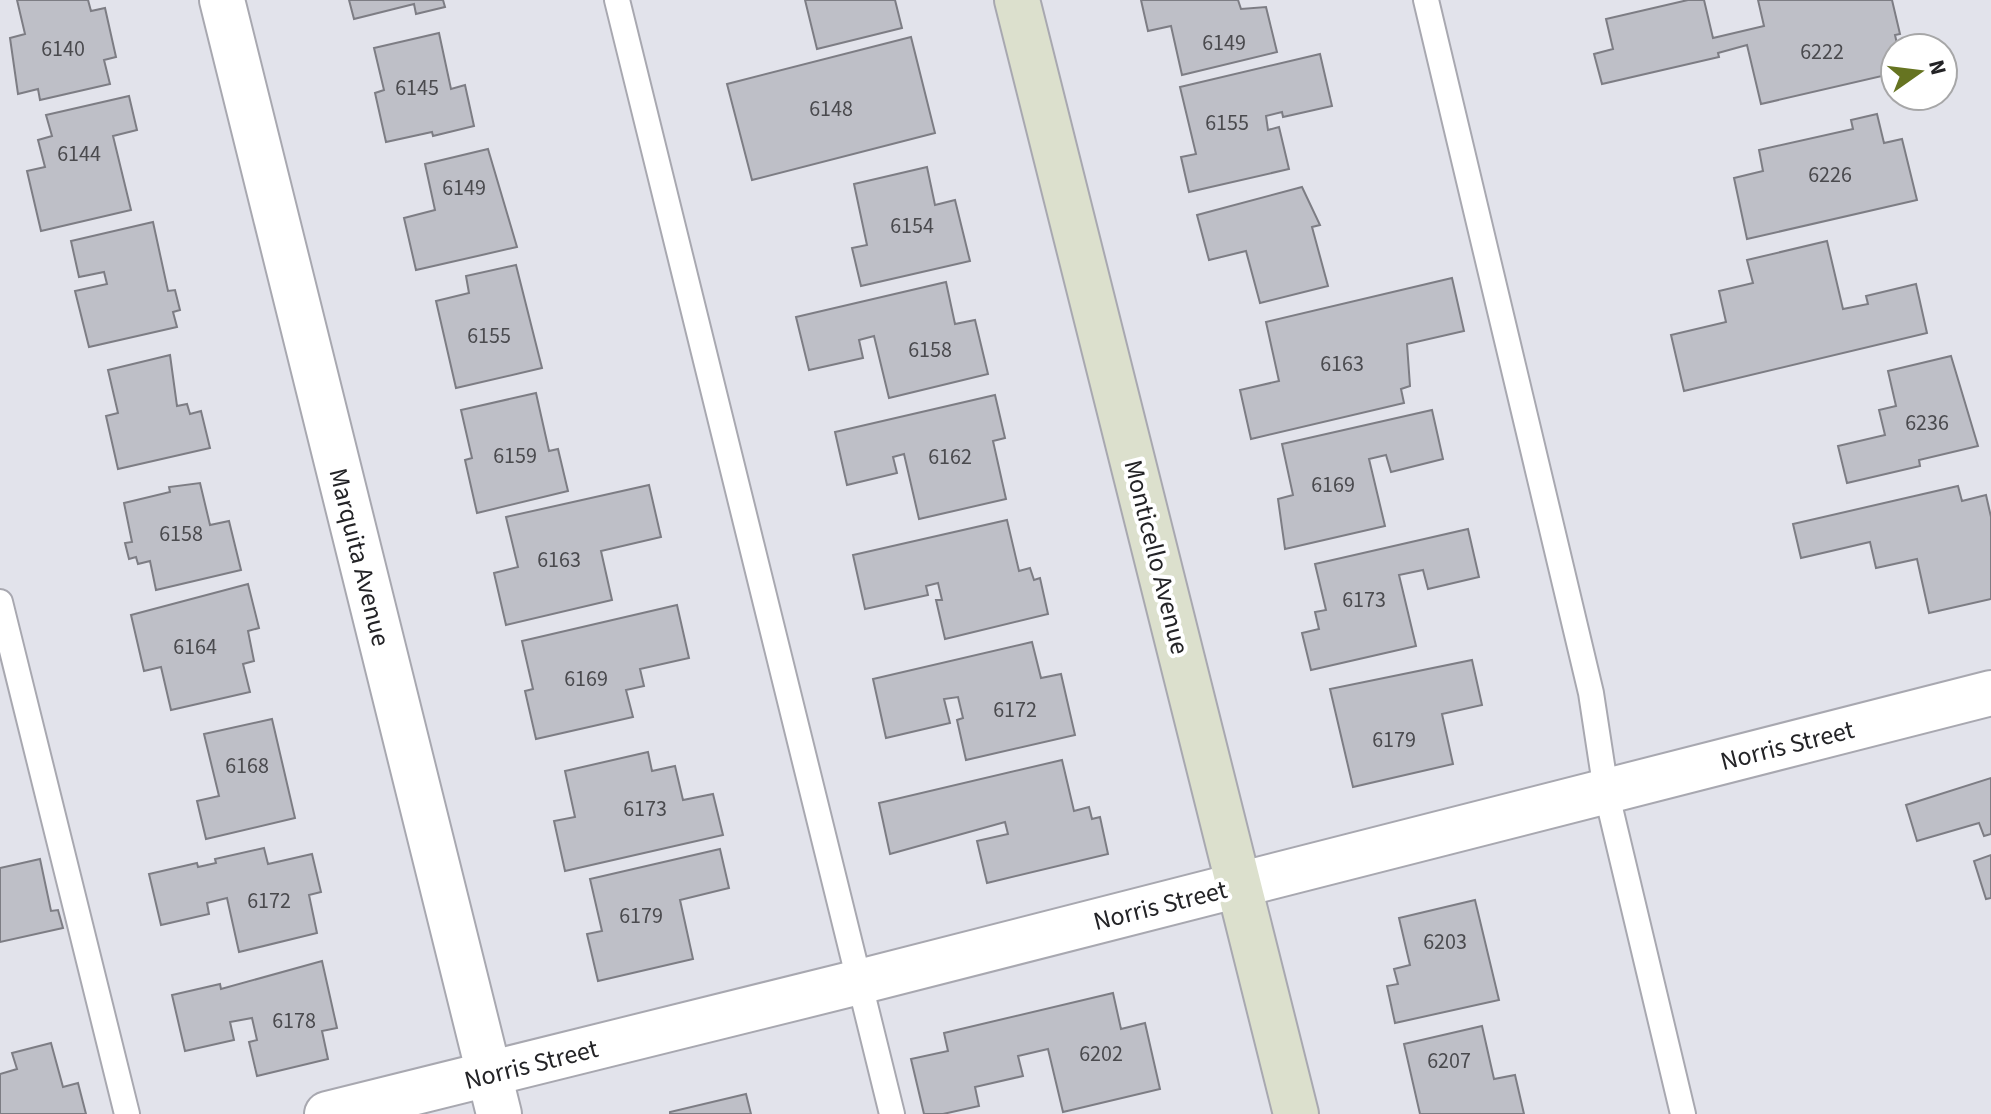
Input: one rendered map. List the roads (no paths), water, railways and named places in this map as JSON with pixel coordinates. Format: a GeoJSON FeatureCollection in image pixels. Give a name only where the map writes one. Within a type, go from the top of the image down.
{"type":"FeatureCollection","features":[{"type":"Feature","properties":{"kind":"street","name":"Marquita Avenue"},"geometry":{"type":"LineString","coordinates":[[222,0],[494,1094]]}},
{"type":"Feature","properties":{"kind":"street","name":"Monticello Avenue"},"geometry":{"type":"LineString","coordinates":[[1017,0],[1296,1114]]}},
{"type":"Feature","properties":{"kind":"street","name":"Norris Street"},"geometry":{"type":"LineString","coordinates":[[327,1114],[494,1094],[859,982],[1991,693]]}},
{"type":"Feature","properties":{"kind":"lane"},"geometry":{"type":"LineString","coordinates":[[617,0],[892,1114]]}},
{"type":"Feature","properties":{"kind":"lane"},"geometry":{"type":"LineString","coordinates":[[1426,0],[1591,693],[1606,791],[1683,1114]]}},
{"type":"Feature","properties":{"kind":"lane"},"geometry":{"type":"LineString","coordinates":[[0,602],[127,1114]]}}]}
